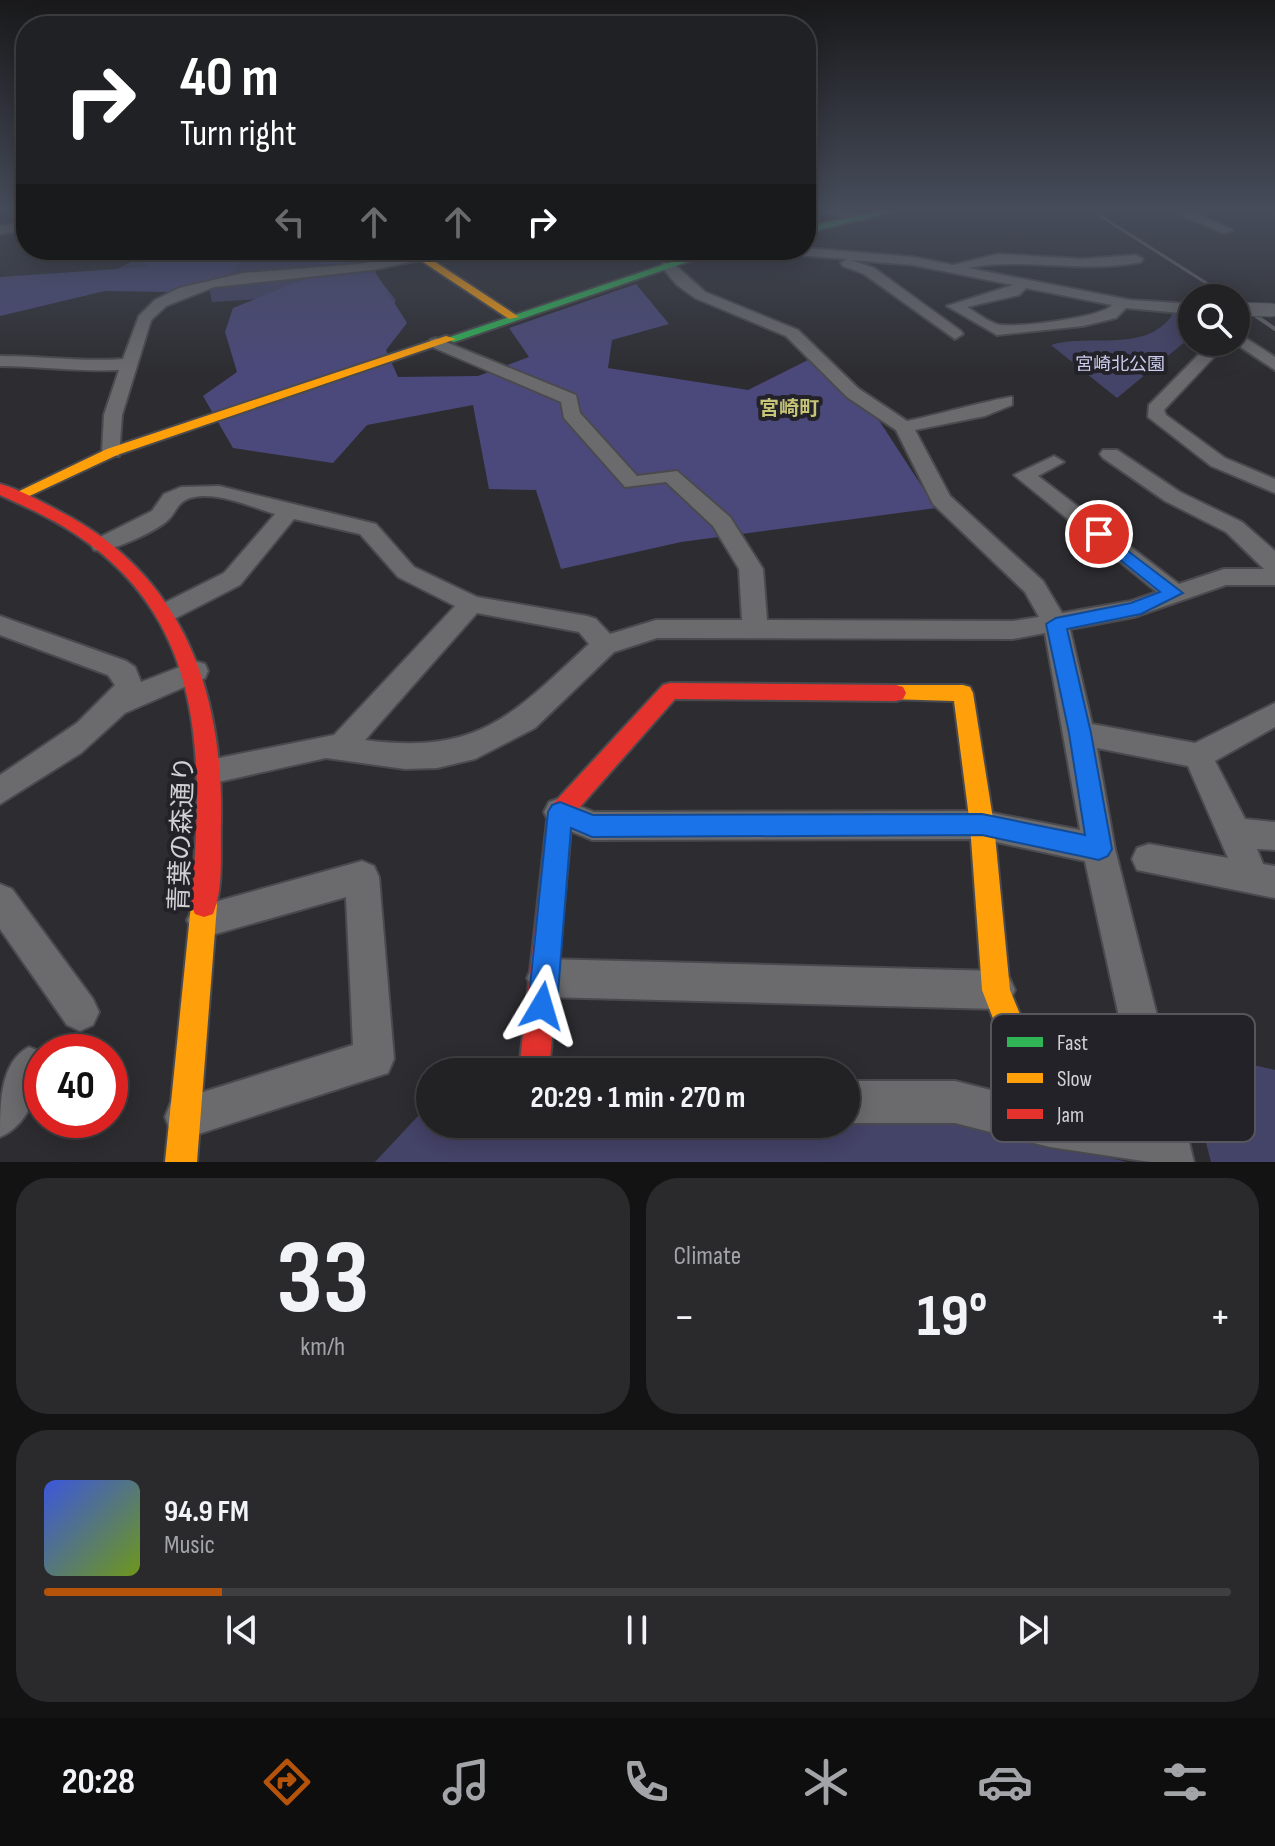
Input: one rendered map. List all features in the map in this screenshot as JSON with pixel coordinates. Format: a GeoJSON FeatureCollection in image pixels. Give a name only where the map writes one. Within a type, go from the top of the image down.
{"type":"FeatureCollection","features":[{"type":"Feature","properties":{"kind":"street"},"geometry":{"type":"LineString","coordinates":[[112,452],[113,415],[144,319],[153,306],[172,295],[226,280],[375,264]]}},
{"type":"Feature","properties":{"kind":"street"},"geometry":{"type":"LineString","coordinates":[[431,264],[513,317]]}},
{"type":"Feature","properties":{"kind":"street","name":"青葉の森通り"},"geometry":{"type":"LineString","coordinates":[[6,496],[112,452],[673,264]]}},
{"type":"Feature","properties":{"kind":"street"},"geometry":{"type":"LineString","coordinates":[[849,264],[869,271],[955,334]]}},
{"type":"Feature","properties":{"kind":"street"},"geometry":{"type":"LineString","coordinates":[[915,264],[950,268],[1123,302],[1178,308]]}},
{"type":"Feature","properties":{"kind":"street"},"geometry":{"type":"LineString","coordinates":[[950,268],[968,264]]}},
{"type":"Feature","properties":{"kind":"street"},"geometry":{"type":"LineString","coordinates":[[668,266],[682,282],[700,295],[792,333],[853,393],[904,427],[941,499],[1034,587],[1056,624],[1080,733],[1099,849],[1138,1014]]}},
{"type":"Feature","properties":{"kind":"street"},"geometry":{"type":"LineString","coordinates":[[1023,282],[1014,292],[954,306],[997,330],[1111,315],[1123,302]]}},
{"type":"Feature","properties":{"kind":"street"},"geometry":{"type":"LineString","coordinates":[[1250,309],[1274,310]]}},
{"type":"Feature","properties":{"kind":"street"},"geometry":{"type":"LineString","coordinates":[[436,343],[570,399],[571,414],[632,483],[670,475],[722,522],[751,569],[755,628]]}},
{"type":"Feature","properties":{"kind":"street"},"geometry":{"type":"LineString","coordinates":[[1250,347],[1275,365]]}},
{"type":"Feature","properties":{"kind":"street"},"geometry":{"type":"LineString","coordinates":[[1206,356],[1155,409],[1157,417],[1218,462],[1275,487]]}},
{"type":"Feature","properties":{"kind":"street"},"geometry":{"type":"LineString","coordinates":[[0,361],[40,361],[76,367],[130,364]]}},
{"type":"Feature","properties":{"kind":"street"},"geometry":{"type":"LineString","coordinates":[[904,427],[978,412],[1006,401]]}},
{"type":"Feature","properties":{"kind":"street"},"geometry":{"type":"LineString","coordinates":[[1110,454],[1181,500],[1227,519],[1260,544],[1275,568]]}},
{"type":"Feature","properties":{"kind":"street"},"geometry":{"type":"LineString","coordinates":[[1054,462],[1024,475],[1174,593]]}},
{"type":"Feature","properties":{"kind":"street"},"geometry":{"type":"LineString","coordinates":[[102,545],[160,516],[172,499],[188,491],[219,492],[289,512],[368,529],[406,572],[471,604],[587,625],[605,645]]}},
{"type":"Feature","properties":{"kind":"street","name":"青葉の森通り"},"geometry":{"type":"LineString","coordinates":[[6,496],[71,523],[102,545],[148,587],[167,612],[195,671],[208,714],[214,771],[205,920],[181,1162]]}},
{"type":"Feature","properties":{"kind":"street"},"geometry":{"type":"LineString","coordinates":[[167,612],[232,579],[289,512]]}},
{"type":"Feature","properties":{"kind":"street"},"geometry":{"type":"LineString","coordinates":[[214,771],[307,748],[342,746],[405,757],[437,756],[475,747],[525,720],[605,645],[656,629],[1013,630],[1134,609],[1224,577],[1275,577]]}},
{"type":"Feature","properties":{"kind":"street"},"geometry":{"type":"LineString","coordinates":[[342,746],[471,604]]}},
{"type":"Feature","properties":{"kind":"street"},"geometry":{"type":"LineString","coordinates":[[0,625],[125,674],[129,686],[118,704]]}},
{"type":"Feature","properties":{"kind":"street"},"geometry":{"type":"LineString","coordinates":[[0,791],[76,739],[118,704],[195,671]]}},
{"type":"Feature","properties":{"kind":"street"},"geometry":{"type":"LineString","coordinates":[[535,1058],[546,978],[560,812],[670,691],[963,693],[982,825],[996,990],[1006,1014]]}},
{"type":"Feature","properties":{"kind":"street"},"geometry":{"type":"LineString","coordinates":[[1080,733],[1198,756],[1275,714]]}},
{"type":"Feature","properties":{"kind":"street"},"geometry":{"type":"LineString","coordinates":[[1198,756],[1235,833],[1263,880]]}},
{"type":"Feature","properties":{"kind":"street"},"geometry":{"type":"LineString","coordinates":[[560,812],[592,826],[982,825],[1099,849]]}},
{"type":"Feature","properties":{"kind":"street"},"geometry":{"type":"LineString","coordinates":[[1235,833],[1275,836]]}},
{"type":"Feature","properties":{"kind":"street"},"geometry":{"type":"LineString","coordinates":[[1149,859],[1263,880]]}},
{"type":"Feature","properties":{"kind":"street"},"geometry":{"type":"LineString","coordinates":[[186,1117],[374,1059],[362,877],[205,920]]}},
{"type":"Feature","properties":{"kind":"street"},"geometry":{"type":"LineString","coordinates":[[0,900],[80,1012]]}},
{"type":"Feature","properties":{"kind":"street"},"geometry":{"type":"LineString","coordinates":[[546,978],[996,990]]}},
{"type":"Feature","properties":{"kind":"street"},"geometry":{"type":"LineString","coordinates":[[0,1116],[24,1075]]}},
{"type":"Feature","properties":{"kind":"street"},"geometry":{"type":"LineString","coordinates":[[860,1102],[955,1102],[991,1111]]}},
{"type":"Feature","properties":{"kind":"street"},"geometry":{"type":"LineString","coordinates":[[1124,1142],[1170,1152]]}},
{"type":"Feature","properties":{"kind":"green space"},"geometry":{"type":"Polygon","coordinates":[[[127,264],[367,264],[396,300],[370,351],[260,299],[212,302],[208,281],[113,271],[127,264]]]}},
{"type":"Feature","properties":{"kind":"green space","name":"宮崎北公園"},"geometry":{"type":"Polygon","coordinates":[[[1169,310],[1178,311],[1178,348],[1117,398],[1051,345],[1132,338],[1161,327],[1172,315],[1169,310]]]}},
{"type":"Feature","properties":{"kind":"green space"},"geometry":{"type":"Polygon","coordinates":[[[1255,1065],[1275,1070],[1275,1162],[1211,1162],[1206,1142],[1255,1142],[1255,1065]]]}},
{"type":"Feature","properties":{"kind":"green space"},"geometry":{"type":"Polygon","coordinates":[[[860,1115],[940,1115],[991,1128],[991,1142],[1047,1142],[1127,1162],[375,1162],[416,1118],[416,1138],[860,1138],[860,1115]]]}},
{"type":"Feature","properties":{"kind":"shaded area"},"geometry":{"type":"Polygon","coordinates":[[[146,264],[237,264],[230,277],[173,292],[105,291],[0,316],[0,277],[147,267],[146,264]]]}},
{"type":"Feature","properties":{"kind":"shaded area"},"geometry":{"type":"Polygon","coordinates":[[[321,264],[380,264],[372,267],[407,323],[386,350],[398,377],[478,376],[529,357],[509,328],[636,284],[669,324],[612,340],[608,368],[748,390],[808,360],[880,422],[936,508],[681,542],[561,569],[536,490],[489,489],[473,405],[367,425],[333,463],[233,448],[203,396],[237,372],[225,332],[233,308],[308,278],[321,264]]]}},
{"type":"Feature","properties":{"kind":"railway"},"geometry":{"type":"LineString","coordinates":[[1177,264],[1208,284]]}},
{"type":"Feature","properties":{"kind":"railway"},"geometry":{"type":"LineString","coordinates":[[1250,312],[1259,318]]}},
{"type":"Feature","properties":{"kind":"railway"},"geometry":{"type":"LineString","coordinates":[[1256,316],[1275,329]]}},
{"type":"Feature","properties":{"kind":"traffic: fast"},"geometry":{"type":"LineString","coordinates":[[450,339],[674,264]]}},
{"type":"Feature","properties":{"kind":"traffic: slow"},"geometry":{"type":"LineString","coordinates":[[432,264],[513,317]]}},
{"type":"Feature","properties":{"kind":"traffic: slow"},"geometry":{"type":"LineString","coordinates":[[17,496],[112,452],[450,339]]}},
{"type":"Feature","properties":{"kind":"traffic: slow"},"geometry":{"type":"LineString","coordinates":[[896,693],[963,693],[982,825],[996,990],[1006,1014]]}},
{"type":"Feature","properties":{"kind":"traffic: slow"},"geometry":{"type":"LineString","coordinates":[[181,1162],[204,905]]}},
{"type":"Feature","properties":{"kind":"traffic: jam"},"geometry":{"type":"LineString","coordinates":[[0,489],[65,520],[101,544],[140,581],[169,621],[189,663],[202,708],[208,755],[210,804],[204,905]]}},
{"type":"Feature","properties":{"kind":"traffic: jam"},"geometry":{"type":"LineString","coordinates":[[535,1058],[560,812],[670,691],[896,693]]}},
{"type":"Feature","properties":{"kind":"district","name":"宮崎町"},"geometry":{"type":"Point","coordinates":[789,408]}},
{"type":"Feature","properties":{"kind":"route"},"geometry":{"type":"LineString","coordinates":[[542,1006],[560,812],[592,826],[982,825],[1099,849],[1080,733],[1056,624],[1134,609],[1174,593],[1099,534]]}}]}
